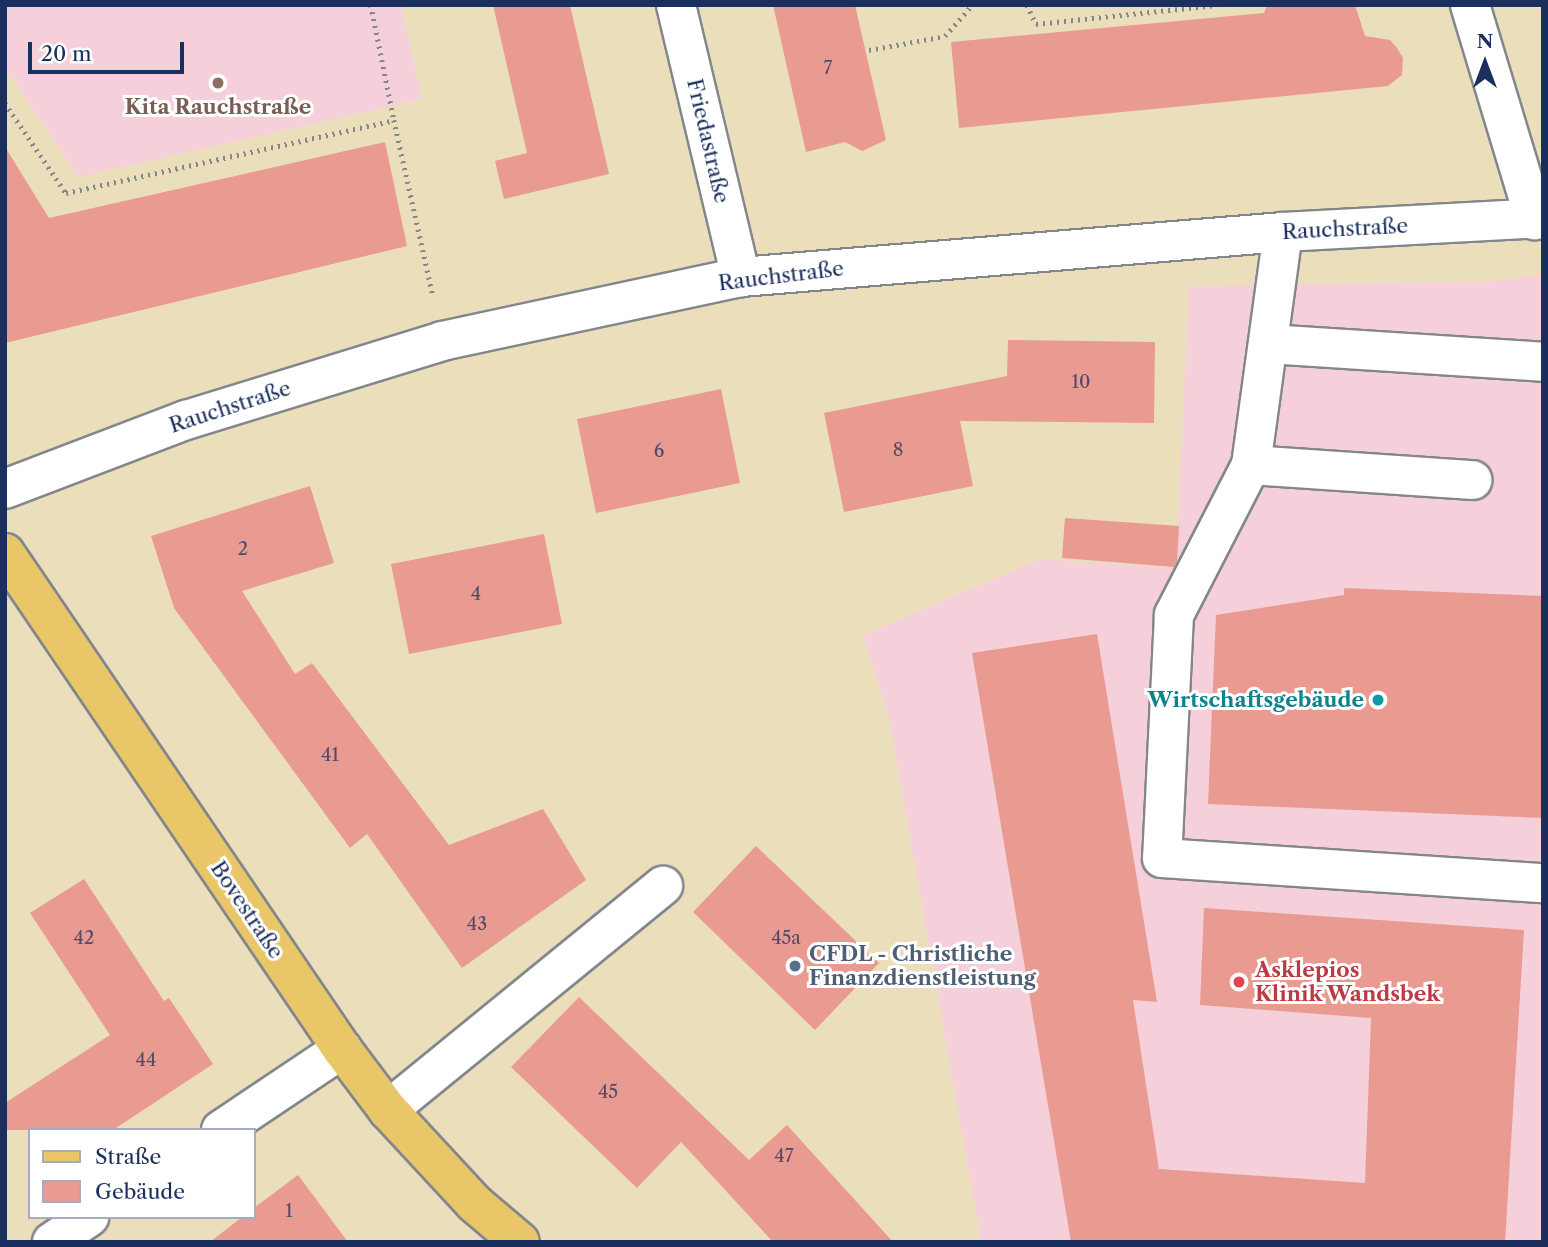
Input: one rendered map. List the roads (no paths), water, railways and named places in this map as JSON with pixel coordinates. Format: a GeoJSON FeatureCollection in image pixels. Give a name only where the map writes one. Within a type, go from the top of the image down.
{"type":"FeatureCollection","features":[{"type":"Feature","properties":{"kind":"main road","name":"Bovestraße"},"geometry":{"type":"LineString","coordinates":[[5,552],[342,1049],[388,1110],[474,1203],[520,1242]]}},
{"type":"Feature","properties":{"kind":"street","name":"Friedastraße"},"geometry":{"type":"LineString","coordinates":[[676,5],[741,277]]}},
{"type":"Feature","properties":{"kind":"street"},"geometry":{"type":"LineString","coordinates":[[1470,5],[1539,219]]}},
{"type":"Feature","properties":{"kind":"street","name":"Rauchstraße"},"geometry":{"type":"LineString","coordinates":[[5,489],[186,419],[443,341],[741,277],[1283,232],[1539,219]]}},
{"type":"Feature","properties":{"kind":"street"},"geometry":{"type":"LineString","coordinates":[[1283,232],[1251,465],[1174,615],[1162,858],[1543,883]]}},
{"type":"Feature","properties":{"kind":"street"},"geometry":{"type":"LineString","coordinates":[[1268,344],[1543,362]]}},
{"type":"Feature","properties":{"kind":"street"},"geometry":{"type":"LineString","coordinates":[[1251,465],[1472,480]]}},
{"type":"Feature","properties":{"kind":"street"},"geometry":{"type":"LineString","coordinates":[[388,1110],[663,886]]}},
{"type":"Feature","properties":{"kind":"street"},"geometry":{"type":"LineString","coordinates":[[224,1128],[342,1049]]}},
{"type":"Feature","properties":{"kind":"street"},"geometry":{"type":"LineString","coordinates":[[52,1242],[86,1219]]}},
{"type":"Feature","properties":{"kind":"place","name":"Kita Rauchstraße"},"geometry":{"type":"Point","coordinates":[218,83]}},
{"type":"Feature","properties":{"kind":"place","name":"Wirtschaftsgebäude"},"geometry":{"type":"Point","coordinates":[1378,700]}},
{"type":"Feature","properties":{"kind":"place","name":"CFDL - Christliche Finanzdienstleistung"},"geometry":{"type":"Point","coordinates":[795,966]}},
{"type":"Feature","properties":{"kind":"place","name":"Asklepios Klinik Wandsbek"},"geometry":{"type":"Point","coordinates":[1239,982]}}]}
